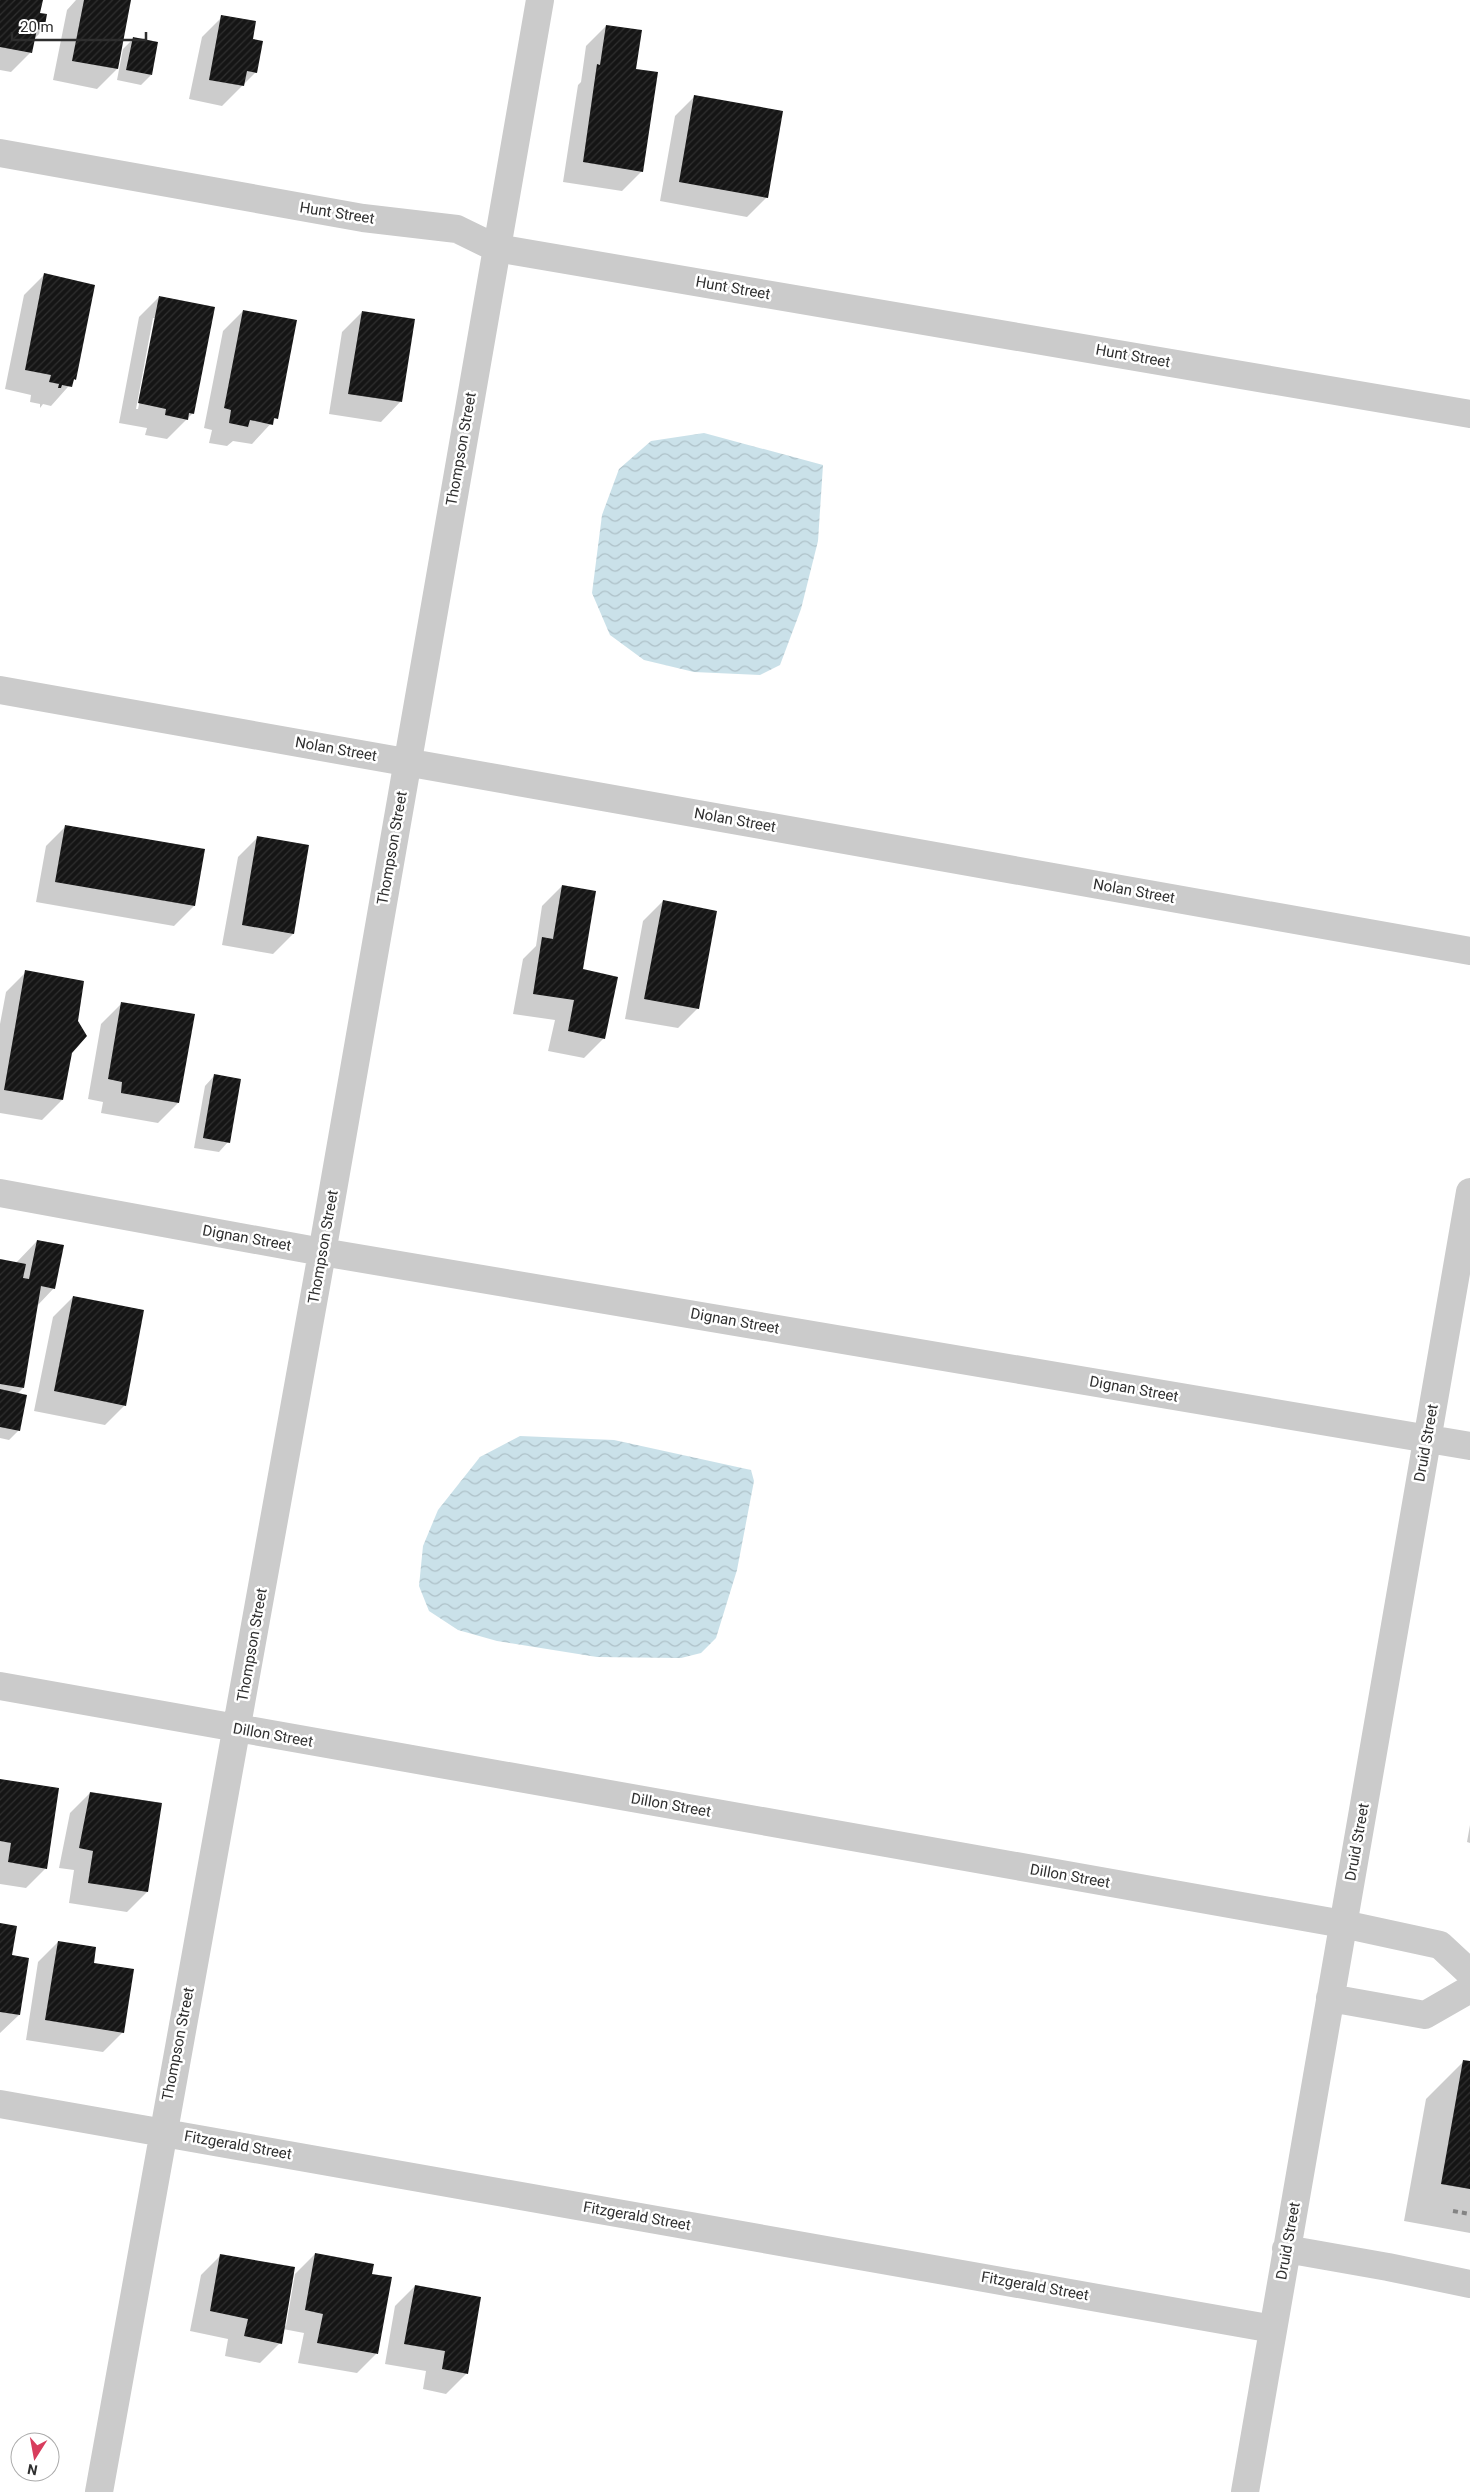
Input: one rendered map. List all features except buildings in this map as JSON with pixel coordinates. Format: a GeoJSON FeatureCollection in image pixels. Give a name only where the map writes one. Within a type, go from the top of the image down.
{"type":"FeatureCollection","features":[{"type":"Feature","properties":{"kind":"street","name":"Thompson Street"},"geometry":{"type":"LineString","coordinates":[[99,2492],[161,2131],[237,1728],[322,1252],[540,0]]}},
{"type":"Feature","properties":{"kind":"street","name":"Hunt Street"},"geometry":{"type":"LineString","coordinates":[[0,153],[363,218],[457,229],[496,248],[1470,414]]}},
{"type":"Feature","properties":{"kind":"street","name":"Nolan Street"},"geometry":{"type":"LineString","coordinates":[[0,690],[1470,952]]}},
{"type":"Feature","properties":{"kind":"street","name":"Druid Street"},"geometry":{"type":"LineString","coordinates":[[1245,2492],[1470,1192]]}},
{"type":"Feature","properties":{"kind":"street","name":"Dignan Street"},"geometry":{"type":"LineString","coordinates":[[0,1193],[322,1252],[1470,1446]]}},
{"type":"Feature","properties":{"kind":"street","name":"Dillon Street"},"geometry":{"type":"LineString","coordinates":[[0,1686],[1343,1924],[1440,1945],[1470,1973]]}},
{"type":"Feature","properties":{"kind":"street"},"geometry":{"type":"LineString","coordinates":[[1330,1998],[1424,2015],[1470,1989]]}},
{"type":"Feature","properties":{"kind":"street","name":"Fitzgerald Street"},"geometry":{"type":"LineString","coordinates":[[0,2104],[1273,2328]]}},
{"type":"Feature","properties":{"kind":"street"},"geometry":{"type":"LineString","coordinates":[[1286,2249],[1470,2284]]}},
{"type":"Feature","properties":{"kind":"water"},"geometry":{"type":"Polygon","coordinates":[[[704,433],[823,465],[818,541],[801,609],[780,665],[760,675],[694,672],[644,660],[610,635],[592,593],[602,515],[619,469],[651,441],[704,433]]]}},
{"type":"Feature","properties":{"kind":"water"},"geometry":{"type":"Polygon","coordinates":[[[520,1436],[614,1440],[751,1470],[754,1481],[737,1570],[716,1638],[701,1653],[681,1658],[597,1657],[497,1641],[458,1630],[429,1611],[419,1586],[423,1546],[438,1510],[480,1457],[520,1436]]]}},
{"type":"Feature","properties":{"kind":"railway"},"geometry":{"type":"LineString","coordinates":[[1453,2211],[1470,2214]]}}]}
